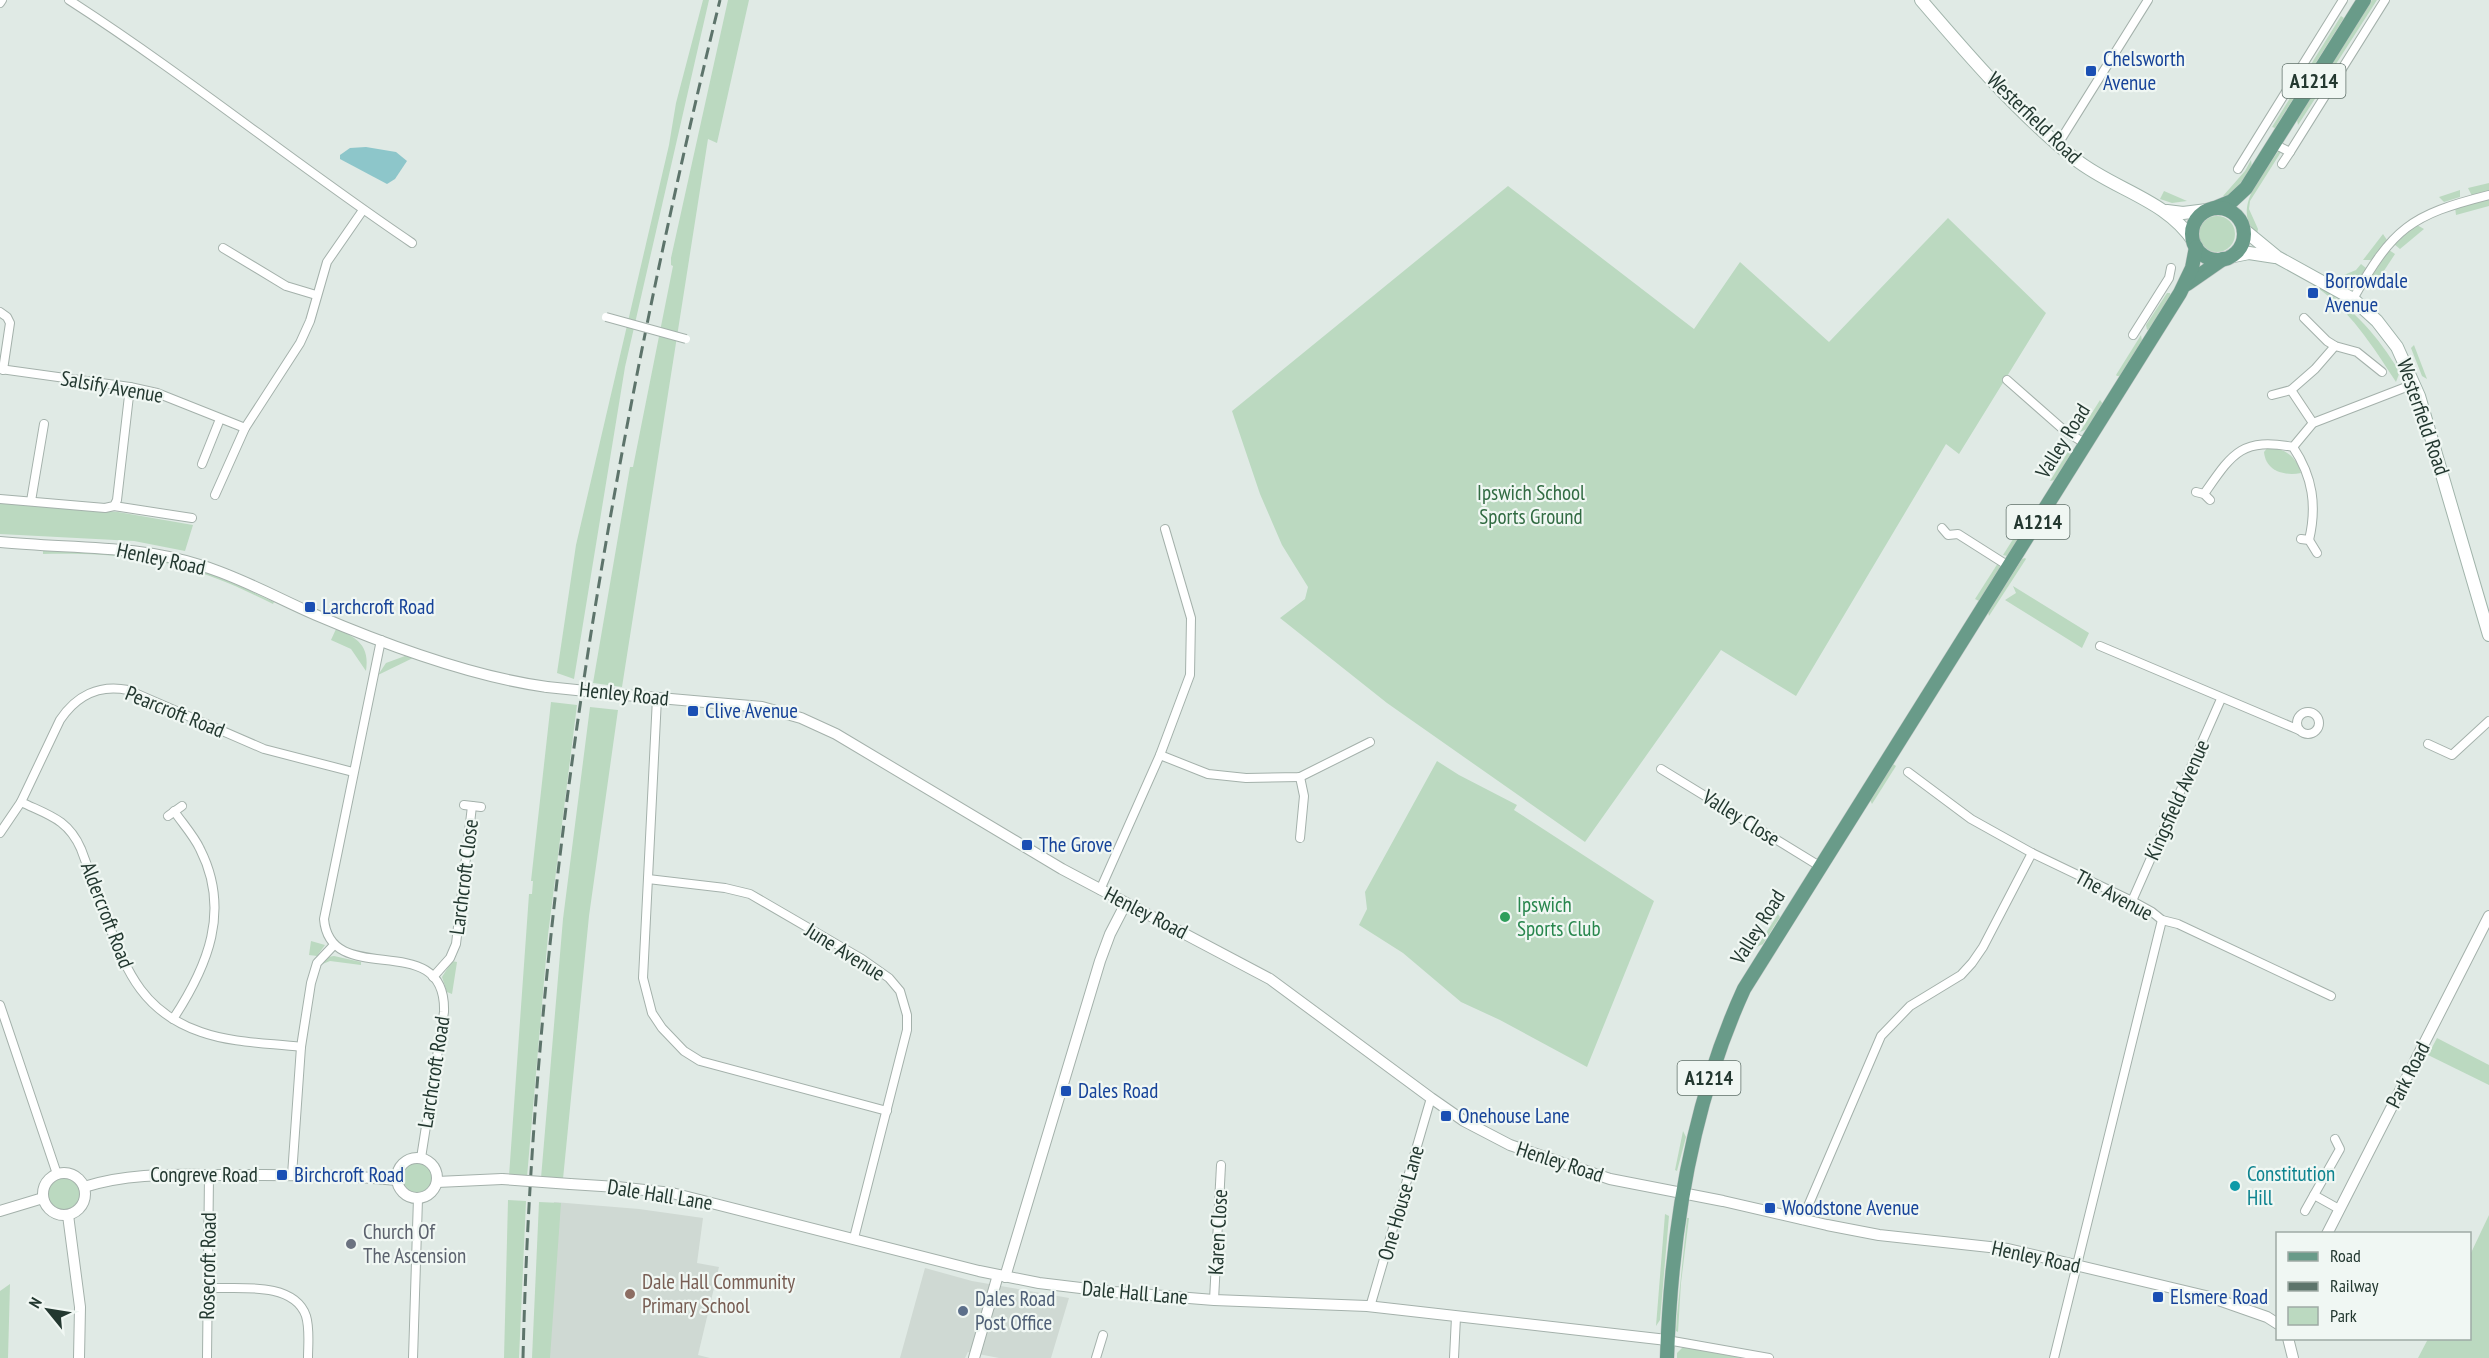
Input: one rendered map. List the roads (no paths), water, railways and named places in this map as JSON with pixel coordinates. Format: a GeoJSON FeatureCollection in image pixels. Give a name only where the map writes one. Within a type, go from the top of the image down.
{"type":"FeatureCollection","features":[{"type":"Feature","properties":{"kind":"main road","name":"Westerfield Road"},"geometry":{"type":"LineString","coordinates":[[1921,0],[2018,107],[2058,144],[2099,175],[2166,211],[2183,226],[2195,245]]}},
{"type":"Feature","properties":{"kind":"main road","name":"A1214"},"geometry":{"type":"LineString","coordinates":[[2211,209],[2232,201],[2246,188],[2364,0]]}},
{"type":"Feature","properties":{"kind":"main road","name":"A1214"},"geometry":{"type":"LineString","coordinates":[[2242,225],[2240,206],[2246,188]]}},
{"type":"Feature","properties":{"kind":"main road","name":"Westerfield Road"},"geometry":{"type":"LineString","coordinates":[[2166,211],[2183,213],[2211,209]]}},
{"type":"Feature","properties":{"kind":"main road"},"geometry":{"type":"LineString","coordinates":[[2211,209],[2232,212],[2242,225],[2241,245],[2226,258],[2208,258],[2195,245],[2192,235],[2196,220],[2211,209]]}},
{"type":"Feature","properties":{"kind":"main road","name":"Westerfield Road"},"geometry":{"type":"LineString","coordinates":[[2242,225],[2277,257],[2353,299],[2391,336],[2406,362],[2436,450],[2489,635]]}},
{"type":"Feature","properties":{"kind":"main road","name":"Valley Road"},"geometry":{"type":"LineString","coordinates":[[1667,1358],[1672,1272],[1682,1194],[1703,1101],[1729,1021],[1744,989],[2183,289],[2194,263],[2195,245]]}},
{"type":"Feature","properties":{"kind":"main road","name":"Westerfield Road"},"geometry":{"type":"LineString","coordinates":[[2226,258],[2249,254],[2277,257]]}},
{"type":"Feature","properties":{"kind":"main road","name":"Valley Road"},"geometry":{"type":"LineString","coordinates":[[2183,289],[2202,272],[2226,258]]}},
{"type":"Feature","properties":{"kind":"street"},"geometry":{"type":"LineString","coordinates":[[69,0],[138,44],[363,210],[412,243]]}},
{"type":"Feature","properties":{"kind":"street"},"geometry":{"type":"LineString","coordinates":[[2058,144],[2148,0]]}},
{"type":"Feature","properties":{"kind":"street"},"geometry":{"type":"LineString","coordinates":[[2238,169],[2343,0]]}},
{"type":"Feature","properties":{"kind":"street"},"geometry":{"type":"LineString","coordinates":[[2282,164],[2385,0]]}},
{"type":"Feature","properties":{"kind":"street"},"geometry":{"type":"LineString","coordinates":[[2338,9],[2353,18]]}},
{"type":"Feature","properties":{"kind":"street"},"geometry":{"type":"LineString","coordinates":[[2316,77],[2330,87]]}},
{"type":"Feature","properties":{"kind":"street"},"geometry":{"type":"LineString","coordinates":[[2274,144],[2290,152]]}},
{"type":"Feature","properties":{"kind":"street"},"geometry":{"type":"LineString","coordinates":[[2247,153],[2263,162]]}},
{"type":"Feature","properties":{"kind":"street"},"geometry":{"type":"LineString","coordinates":[[2353,299],[2380,253],[2409,225],[2446,206],[2489,195]]}},
{"type":"Feature","properties":{"kind":"street"},"geometry":{"type":"LineString","coordinates":[[215,495],[245,428],[300,343],[310,321],[327,262],[363,210]]}},
{"type":"Feature","properties":{"kind":"street"},"geometry":{"type":"LineString","coordinates":[[224,248],[286,286],[316,295]]}},
{"type":"Feature","properties":{"kind":"street"},"geometry":{"type":"LineString","coordinates":[[2152,338],[2135,332],[2166,284],[2171,274],[2170,268]]}},
{"type":"Feature","properties":{"kind":"street"},"geometry":{"type":"LineString","coordinates":[[2166,284],[2183,289]]}},
{"type":"Feature","properties":{"kind":"street"},"geometry":{"type":"LineString","coordinates":[[0,312],[8,317],[10,322],[1,370]]}},
{"type":"Feature","properties":{"kind":"street"},"geometry":{"type":"LineString","coordinates":[[606,317],[686,339]]}},
{"type":"Feature","properties":{"kind":"street"},"geometry":{"type":"LineString","coordinates":[[2304,318],[2335,346],[2357,352],[2382,372]]}},
{"type":"Feature","properties":{"kind":"street"},"geometry":{"type":"LineString","coordinates":[[2272,395],[2291,390],[2309,375],[2335,346]]}},
{"type":"Feature","properties":{"kind":"street","name":"Salsify Avenue"},"geometry":{"type":"LineString","coordinates":[[1,370],[130,387],[157,393],[245,428]]}},
{"type":"Feature","properties":{"kind":"street"},"geometry":{"type":"LineString","coordinates":[[2007,380],[2065,431],[2086,444]]}},
{"type":"Feature","properties":{"kind":"street"},"geometry":{"type":"LineString","coordinates":[[2293,447],[2313,423],[2414,384]]}},
{"type":"Feature","properties":{"kind":"street"},"geometry":{"type":"LineString","coordinates":[[114,506],[117,500],[130,387]]}},
{"type":"Feature","properties":{"kind":"street"},"geometry":{"type":"LineString","coordinates":[[2291,390],[2313,423]]}},
{"type":"Feature","properties":{"kind":"street"},"geometry":{"type":"LineString","coordinates":[[202,464],[220,419]]}},
{"type":"Feature","properties":{"kind":"street"},"geometry":{"type":"LineString","coordinates":[[31,501],[44,424]]}},
{"type":"Feature","properties":{"kind":"street"},"geometry":{"type":"LineString","coordinates":[[2203,495],[2230,458],[2242,449],[2265,443],[2293,447]]}},
{"type":"Feature","properties":{"kind":"street"},"geometry":{"type":"LineString","coordinates":[[2293,447],[2309,474],[2313,493],[2313,514],[2305,540],[2317,554]]}},
{"type":"Feature","properties":{"kind":"street"},"geometry":{"type":"LineString","coordinates":[[0,499],[105,508],[114,506],[192,518]]}},
{"type":"Feature","properties":{"kind":"street"},"geometry":{"type":"LineString","coordinates":[[1942,528],[1948,535]]}},
{"type":"Feature","properties":{"kind":"street"},"geometry":{"type":"LineString","coordinates":[[1100,890],[1160,755],[1190,675],[1191,618],[1165,529]]}},
{"type":"Feature","properties":{"kind":"street"},"geometry":{"type":"LineString","coordinates":[[1941,543],[1948,535],[1958,534],[2010,567]]}},
{"type":"Feature","properties":{"kind":"street","name":"Henley Road"},"geometry":{"type":"LineString","coordinates":[[0,542],[119,548],[178,558],[232,576],[317,615],[381,640],[477,671],[547,687],[762,707],[814,723],[1100,890],[1270,979],[1431,1098],[1473,1126],[1519,1149],[1610,1179],[1802,1220],[1879,1235],[2008,1249],[2210,1297],[2267,1317],[2276,1323]]}},
{"type":"Feature","properties":{"kind":"street"},"geometry":{"type":"LineString","coordinates":[[381,640],[324,911],[326,931],[334,945],[344,952],[356,956],[415,964],[433,977]]}},
{"type":"Feature","properties":{"kind":"street"},"geometry":{"type":"LineString","coordinates":[[2100,646],[2299,730]]}},
{"type":"Feature","properties":{"kind":"street","name":"Pearcroft Road"},"geometry":{"type":"LineString","coordinates":[[0,833],[21,802],[67,710],[87,694],[109,688],[128,690],[264,749],[352,772]]}},
{"type":"Feature","properties":{"kind":"street"},"geometry":{"type":"LineString","coordinates":[[657,698],[643,978],[652,1013],[673,1041],[700,1061],[887,1111]]}},
{"type":"Feature","properties":{"kind":"street","name":"Kingsfield Avenue"},"geometry":{"type":"LineString","coordinates":[[2132,901],[2221,699]]}},
{"type":"Feature","properties":{"kind":"street"},"geometry":{"type":"LineString","coordinates":[[2428,744],[2452,755],[2489,721]]}},
{"type":"Feature","properties":{"kind":"street"},"geometry":{"type":"LineString","coordinates":[[1160,755],[1208,774],[1255,778],[1300,777],[1370,742]]}},
{"type":"Feature","properties":{"kind":"street","name":"Valley Close"},"geometry":{"type":"LineString","coordinates":[[1661,769],[1821,867]]}},
{"type":"Feature","properties":{"kind":"street","name":"The Avenue"},"geometry":{"type":"LineString","coordinates":[[1908,772],[1971,819],[2032,853],[2132,901],[2162,920],[2178,924],[2331,996]]}},
{"type":"Feature","properties":{"kind":"street"},"geometry":{"type":"LineString","coordinates":[[1300,777],[1304,796],[1300,838]]}},
{"type":"Feature","properties":{"kind":"street","name":"Aldercroft Road"},"geometry":{"type":"LineString","coordinates":[[21,802],[56,818],[72,831],[129,975],[153,1005],[191,1028],[213,1035],[301,1047]]}},
{"type":"Feature","properties":{"kind":"street","name":"Larchcroft Close"},"geometry":{"type":"LineString","coordinates":[[433,977],[450,958],[456,944],[472,806]]}},
{"type":"Feature","properties":{"kind":"street"},"geometry":{"type":"LineString","coordinates":[[173,1018],[191,991],[205,962],[214,921],[213,891],[205,862],[200,849],[174,811]]}},
{"type":"Feature","properties":{"kind":"street"},"geometry":{"type":"LineString","coordinates":[[1802,1220],[1881,1036],[1910,1006],[1961,975],[1972,963],[1983,947],[2032,853]]}},
{"type":"Feature","properties":{"kind":"street","name":"June Avenue"},"geometry":{"type":"LineString","coordinates":[[648,879],[725,888],[750,894],[862,959],[889,978],[900,991],[904,1002],[907,1030],[854,1238]]}},
{"type":"Feature","properties":{"kind":"street"},"geometry":{"type":"LineString","coordinates":[[974,1358],[1100,961],[1110,934],[1126,903]]}},
{"type":"Feature","properties":{"kind":"street","name":"Park Road"},"geometry":{"type":"LineString","coordinates":[[2327,1232],[2489,916]]}},
{"type":"Feature","properties":{"kind":"street"},"geometry":{"type":"LineString","coordinates":[[2054,1358],[2162,920]]}},
{"type":"Feature","properties":{"kind":"street"},"geometry":{"type":"LineString","coordinates":[[292,1175],[301,1047],[313,971],[320,958],[334,945]]}},
{"type":"Feature","properties":{"kind":"street","name":"Larchcroft Road"},"geometry":{"type":"LineString","coordinates":[[421,1158],[444,1012],[441,991],[433,977]]}},
{"type":"Feature","properties":{"kind":"street"},"geometry":{"type":"LineString","coordinates":[[0,1005],[57,1174]]}},
{"type":"Feature","properties":{"kind":"street","name":"One House Lane"},"geometry":{"type":"LineString","coordinates":[[1370,1307],[1431,1098]]}},
{"type":"Feature","properties":{"kind":"street"},"geometry":{"type":"LineString","coordinates":[[2305,1211],[2340,1149],[2336,1139]]}},
{"type":"Feature","properties":{"kind":"street"},"geometry":{"type":"LineString","coordinates":[[414,1158],[421,1158],[436,1169],[437,1182],[432,1191],[418,1198],[402,1191],[397,1180],[397,1174],[403,1163],[414,1158]]}},
{"type":"Feature","properties":{"kind":"street","name":"Karen Close"},"geometry":{"type":"LineString","coordinates":[[1214,1300],[1221,1165]]}},
{"type":"Feature","properties":{"kind":"street"},"geometry":{"type":"LineString","coordinates":[[57,1174],[73,1175],[84,1187],[82,1204],[68,1215],[52,1212],[43,1198],[44,1186],[51,1177],[57,1174]]}},
{"type":"Feature","properties":{"kind":"street","name":"Congreve Road"},"geometry":{"type":"LineString","coordinates":[[84,1187],[153,1174],[292,1175],[397,1180]]}},
{"type":"Feature","properties":{"kind":"street","name":"Rosecroft Road"},"geometry":{"type":"LineString","coordinates":[[207,1358],[209,1175]]}},
{"type":"Feature","properties":{"kind":"street","name":"Dale Hall Lane"},"geometry":{"type":"LineString","coordinates":[[437,1182],[502,1179],[672,1193],[1001,1276],[1114,1292],[1214,1300],[1370,1307],[1667,1340],[1768,1358]]}},
{"type":"Feature","properties":{"kind":"street"},"geometry":{"type":"LineString","coordinates":[[2314,1195],[2339,1209]]}},
{"type":"Feature","properties":{"kind":"street"},"geometry":{"type":"LineString","coordinates":[[0,1211],[43,1198]]}},
{"type":"Feature","properties":{"kind":"street"},"geometry":{"type":"LineString","coordinates":[[413,1358],[418,1198]]}},
{"type":"Feature","properties":{"kind":"street"},"geometry":{"type":"LineString","coordinates":[[68,1215],[80,1307],[79,1358]]}},
{"type":"Feature","properties":{"kind":"street"},"geometry":{"type":"LineString","coordinates":[[209,1288],[276,1291],[291,1297],[302,1308],[306,1318],[308,1358]]}},
{"type":"Feature","properties":{"kind":"street"},"geometry":{"type":"LineString","coordinates":[[1454,1358],[1456,1317]]}},
{"type":"Feature","properties":{"kind":"street"},"geometry":{"type":"LineString","coordinates":[[1096,1358],[1103,1335]]}},
{"type":"Feature","properties":{"kind":"street"},"geometry":{"type":"LineString","coordinates":[[2288,1340],[2293,1358]]}},
{"type":"Feature","properties":{"kind":"water"},"geometry":{"type":"Polygon","coordinates":[[[366,147],[396,152],[407,161],[395,179],[387,184],[340,159],[340,155],[350,148],[366,147]]]}},
{"type":"Feature","properties":{"kind":"railway"},"geometry":{"type":"LineString","coordinates":[[523,1358],[530,1186],[543,1015],[561,844],[585,674],[613,504],[645,335],[720,0]]}},
{"type":"Feature","properties":{"kind":"place","name":"Chelsworth Avenue"},"geometry":{"type":"Point","coordinates":[2091,71]}},
{"type":"Feature","properties":{"kind":"place","name":"Borrowdale Avenue"},"geometry":{"type":"Point","coordinates":[2313,293]}},
{"type":"Feature","properties":{"kind":"place","name":"Larchcroft Road"},"geometry":{"type":"Point","coordinates":[310,607]}},
{"type":"Feature","properties":{"kind":"place","name":"Clive Avenue"},"geometry":{"type":"Point","coordinates":[693,711]}},
{"type":"Feature","properties":{"kind":"place","name":"The Grove"},"geometry":{"type":"Point","coordinates":[1027,845]}},
{"type":"Feature","properties":{"kind":"place","name":"Ipswich Sports Club"},"geometry":{"type":"Point","coordinates":[1505,917]}},
{"type":"Feature","properties":{"kind":"place","name":"Dales Road"},"geometry":{"type":"Point","coordinates":[1066,1091]}},
{"type":"Feature","properties":{"kind":"place","name":"Onehouse Lane"},"geometry":{"type":"Point","coordinates":[1446,1116]}},
{"type":"Feature","properties":{"kind":"place","name":"Birchcroft Road"},"geometry":{"type":"Point","coordinates":[282,1175]}},
{"type":"Feature","properties":{"kind":"place","name":"Constitution Hill"},"geometry":{"type":"Point","coordinates":[2235,1186]}},
{"type":"Feature","properties":{"kind":"place","name":"Woodstone Avenue"},"geometry":{"type":"Point","coordinates":[1770,1208]}},
{"type":"Feature","properties":{"kind":"place","name":"Church Of The Ascension"},"geometry":{"type":"Point","coordinates":[351,1244]}},
{"type":"Feature","properties":{"kind":"place","name":"Dale Hall Community Primary School"},"geometry":{"type":"Point","coordinates":[630,1294]}},
{"type":"Feature","properties":{"kind":"place","name":"Elsmere Road"},"geometry":{"type":"Point","coordinates":[2158,1297]}},
{"type":"Feature","properties":{"kind":"place","name":"Dales Road Post Office"},"geometry":{"type":"Point","coordinates":[963,1311]}},
{"type":"Feature","properties":{"kind":"park label","name":"Ipswich School Sports Ground"},"geometry":{"type":"Point","coordinates":[1531,505]}}]}
